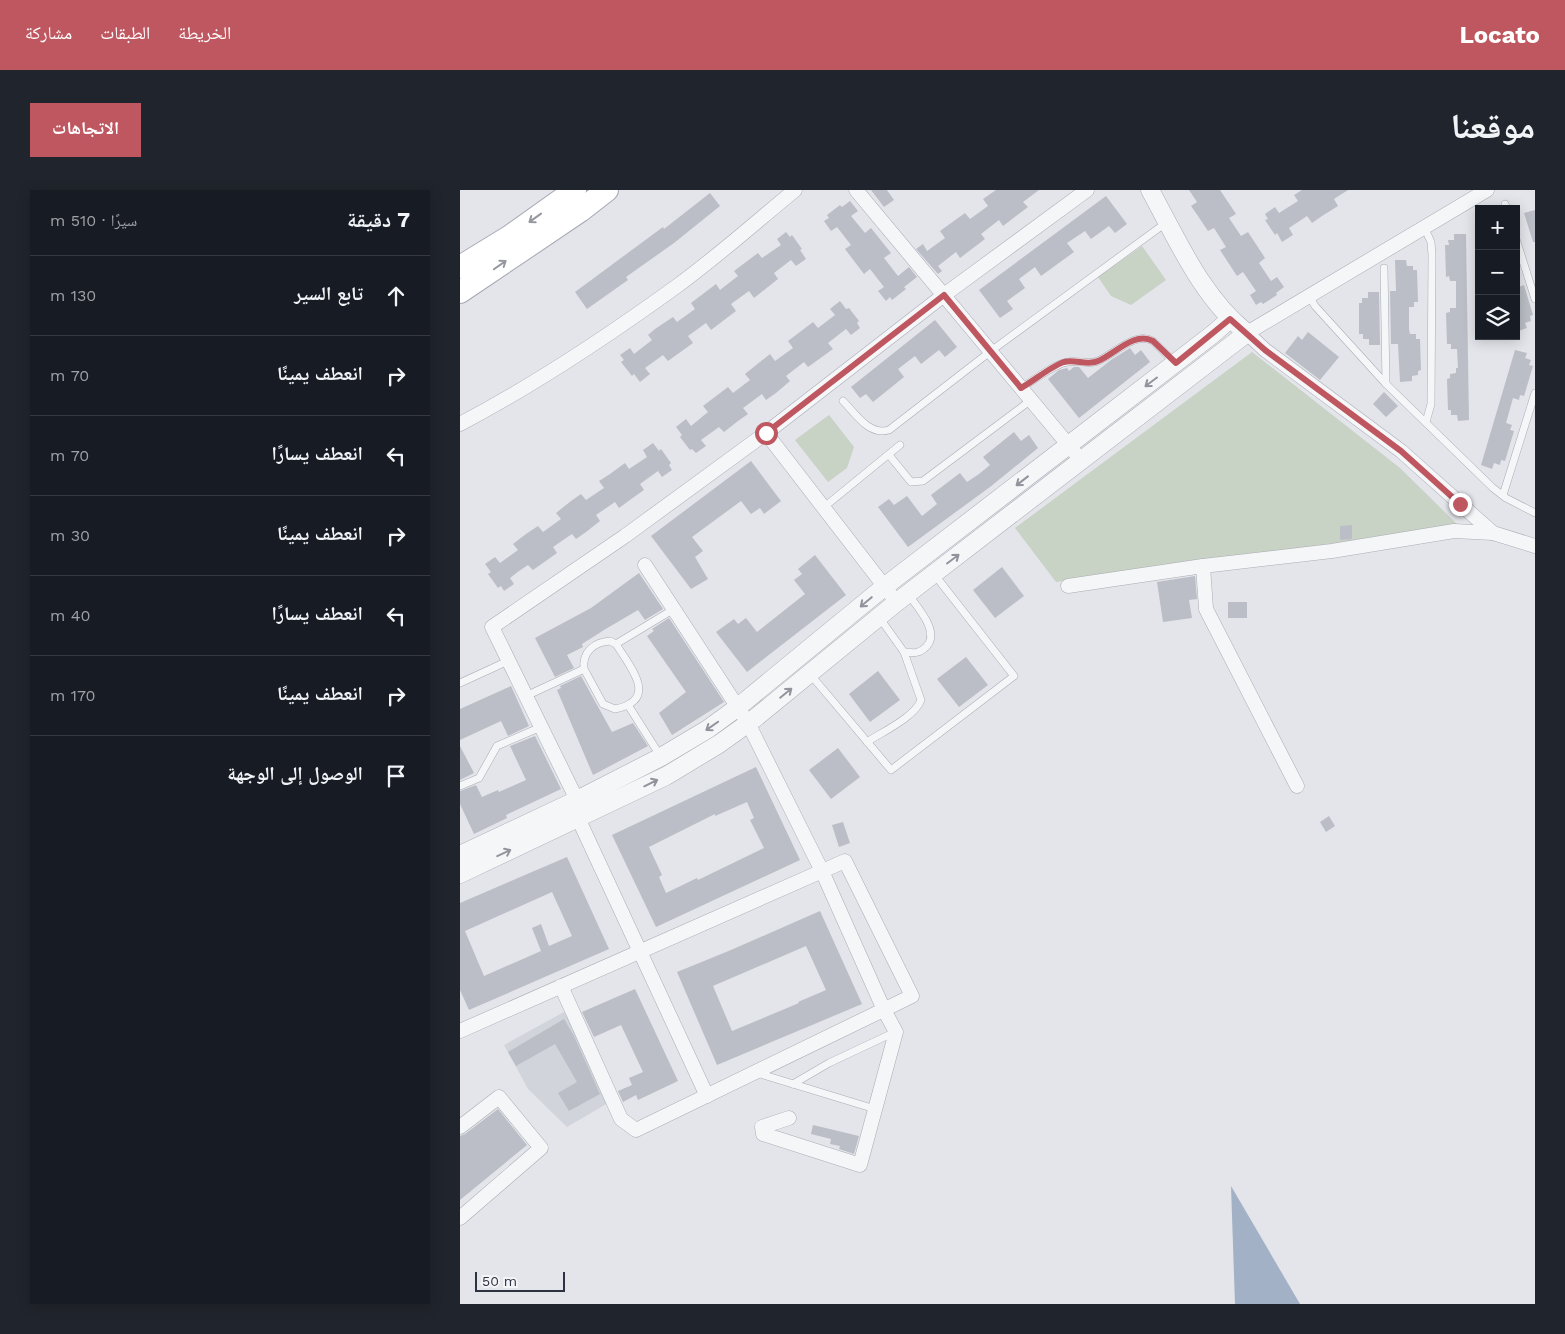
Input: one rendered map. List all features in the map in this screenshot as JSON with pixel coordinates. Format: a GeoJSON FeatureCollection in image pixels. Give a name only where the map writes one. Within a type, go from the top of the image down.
{"type":"FeatureCollection","features":[{"type":"Feature","properties":{"kind":"main road"},"geometry":{"type":"LineString","coordinates":[[460,267],[509,237],[575,190]]}},
{"type":"Feature","properties":{"kind":"main road"},"geometry":{"type":"LineString","coordinates":[[460,292],[580,211],[607,190]]}},
{"type":"Feature","properties":{"kind":"street"},"geometry":{"type":"LineString","coordinates":[[460,424],[536,382],[679,285],[795,190]]}},
{"type":"Feature","properties":{"kind":"street"},"geometry":{"type":"LineString","coordinates":[[856,190],[1082,460]]}},
{"type":"Feature","properties":{"kind":"street"},"geometry":{"type":"LineString","coordinates":[[707,1096],[578,818],[577,800],[492,627],[625,536],[766,433],[944,295],[1087,190]]}},
{"type":"Feature","properties":{"kind":"street"},"geometry":{"type":"LineString","coordinates":[[1150,190],[1206,289],[1230,319],[1265,350],[1401,451],[1493,533]]}},
{"type":"Feature","properties":{"kind":"street"},"geometry":{"type":"LineString","coordinates":[[460,874],[666,776],[719,744],[810,674],[902,598],[1247,333],[1487,190]]}},
{"type":"Feature","properties":{"kind":"street"},"geometry":{"type":"LineString","coordinates":[[460,855],[577,800],[662,757],[708,729],[738,707],[884,587],[1176,363],[1230,319]]}},
{"type":"Feature","properties":{"kind":"street"},"geometry":{"type":"LineString","coordinates":[[766,433],[884,587],[902,598]]}},
{"type":"Feature","properties":{"kind":"street"},"geometry":{"type":"LineString","coordinates":[[1068,586],[1203,566],[1332,551],[1454,531],[1493,533],[1535,546]]}},
{"type":"Feature","properties":{"kind":"street"},"geometry":{"type":"LineString","coordinates":[[646,565],[748,723],[822,871],[884,1010],[896,1032],[860,1165],[763,1134],[762,1127],[789,1118]]}},
{"type":"Feature","properties":{"kind":"street"},"geometry":{"type":"LineString","coordinates":[[1203,566],[1206,609],[1297,786]]}},
{"type":"Feature","properties":{"kind":"street"},"geometry":{"type":"LineString","coordinates":[[460,1031],[561,986],[845,861],[912,996],[636,1130],[621,1119],[561,986]]}},
{"type":"Feature","properties":{"kind":"street"},"geometry":{"type":"LineString","coordinates":[[460,1127],[498,1097],[541,1148],[460,1218]]}},
{"type":"Feature","properties":{"kind":"lane"},"geometry":{"type":"LineString","coordinates":[[843,401],[869,428],[877,432],[889,430],[991,351],[1167,221]]}},
{"type":"Feature","properties":{"kind":"lane"},"geometry":{"type":"LineString","coordinates":[[1424,228],[1431,242],[1432,255],[1431,404],[1426,422]]}},
{"type":"Feature","properties":{"kind":"lane"},"geometry":{"type":"LineString","coordinates":[[1519,250],[1535,299]]}},
{"type":"Feature","properties":{"kind":"lane"},"geometry":{"type":"LineString","coordinates":[[1384,268],[1386,384]]}},
{"type":"Feature","properties":{"kind":"lane"},"geometry":{"type":"LineString","coordinates":[[1309,296],[1314,306],[1386,384],[1503,495],[1535,512]]}},
{"type":"Feature","properties":{"kind":"lane"},"geometry":{"type":"LineString","coordinates":[[1021,388],[1061,363],[1072,361],[1096,362],[1138,338],[1149,338],[1176,363]]}},
{"type":"Feature","properties":{"kind":"lane"},"geometry":{"type":"LineString","coordinates":[[1503,495],[1535,393]]}},
{"type":"Feature","properties":{"kind":"lane"},"geometry":{"type":"LineString","coordinates":[[889,455],[911,482],[923,480],[1032,399]]}},
{"type":"Feature","properties":{"kind":"lane"},"geometry":{"type":"LineString","coordinates":[[823,508],[900,445]]}},
{"type":"Feature","properties":{"kind":"lane"},"geometry":{"type":"LineString","coordinates":[[810,674],[891,770],[1014,676],[934,574]]}},
{"type":"Feature","properties":{"kind":"lane"},"geometry":{"type":"LineString","coordinates":[[902,598],[928,623],[932,634],[930,643],[923,650],[916,654],[904,652]]}},
{"type":"Feature","properties":{"kind":"lane"},"geometry":{"type":"LineString","coordinates":[[616,644],[674,609]]}},
{"type":"Feature","properties":{"kind":"lane"},"geometry":{"type":"LineString","coordinates":[[867,742],[907,716],[918,707],[921,700],[904,652],[879,616]]}},
{"type":"Feature","properties":{"kind":"lane"},"geometry":{"type":"LineString","coordinates":[[610,641],[616,644],[639,683],[638,697],[633,703],[615,709],[603,704],[584,669],[584,658],[595,644],[610,641]]}},
{"type":"Feature","properties":{"kind":"lane"},"geometry":{"type":"LineString","coordinates":[[460,683],[508,661]]}},
{"type":"Feature","properties":{"kind":"lane"},"geometry":{"type":"LineString","coordinates":[[526,696],[584,669]]}},
{"type":"Feature","properties":{"kind":"lane"},"geometry":{"type":"LineString","coordinates":[[628,705],[662,757]]}},
{"type":"Feature","properties":{"kind":"lane"},"geometry":{"type":"LineString","coordinates":[[460,786],[478,778],[497,746],[541,727]]}},
{"type":"Feature","properties":{"kind":"lane"},"geometry":{"type":"LineString","coordinates":[[793,1084],[829,1063],[896,1032]]}},
{"type":"Feature","properties":{"kind":"lane"},"geometry":{"type":"LineString","coordinates":[[754,1073],[875,1110]]}},
{"type":"Feature","properties":{"kind":"shaded area"},"geometry":{"type":"Polygon","coordinates":[[[1142,246],[1166,280],[1131,305],[1111,296],[1098,277],[1142,246]]]}},
{"type":"Feature","properties":{"kind":"shaded area"},"geometry":{"type":"Polygon","coordinates":[[[1252,352],[1400,468],[1459,526],[1056,582],[1015,528],[1252,352]]]}},
{"type":"Feature","properties":{"kind":"shaded area"},"geometry":{"type":"Polygon","coordinates":[[[829,415],[854,447],[847,468],[828,482],[795,440],[829,415]]]}},
{"type":"Feature","properties":{"kind":"shaded area"},"geometry":{"type":"Polygon","coordinates":[[[564,1012],[615,1099],[567,1127],[528,1089],[504,1045],[564,1012]]]}},
{"type":"Feature","properties":{"kind":"water"},"geometry":{"type":"Polygon","coordinates":[[[1231,1186],[1300,1304],[1235,1304],[1231,1186]]]}},
{"type":"Feature","properties":{"kind":"building"},"geometry":{"type":"Polygon","coordinates":[[[871,190],[887,190],[894,200],[884,207],[871,190]]]}},
{"type":"Feature","properties":{"kind":"building"},"geometry":{"type":"Polygon","coordinates":[[[996,190],[1039,190],[1023,202],[1028,207],[1003,226],[999,220],[981,234],[985,239],[960,258],[956,252],[938,266],[942,271],[938,274],[916,249],[923,244],[927,251],[945,238],[940,231],[965,213],[970,219],[988,206],[983,199],[996,190]]]}},
{"type":"Feature","properties":{"kind":"building"},"geometry":{"type":"Polygon","coordinates":[[[1189,190],[1220,190],[1236,214],[1229,218],[1241,236],[1248,232],[1265,258],[1259,263],[1271,281],[1277,277],[1284,287],[1276,293],[1277,295],[1263,304],[1261,302],[1256,305],[1250,295],[1256,291],[1243,272],[1237,276],[1220,250],[1226,247],[1214,228],[1208,231],[1191,206],[1197,202],[1189,190]]]}},
{"type":"Feature","properties":{"kind":"building"},"geometry":{"type":"Polygon","coordinates":[[[1302,190],[1348,190],[1334,199],[1338,206],[1312,223],[1307,216],[1289,228],[1293,235],[1282,242],[1277,233],[1275,235],[1265,220],[1268,219],[1265,214],[1275,207],[1279,213],[1298,201],[1294,195],[1302,190]]]}},
{"type":"Feature","properties":{"kind":"building"},"geometry":{"type":"Polygon","coordinates":[[[710,193],[720,206],[674,243],[626,277],[628,280],[587,309],[575,292],[663,227],[664,229],[710,193]]]}},
{"type":"Feature","properties":{"kind":"building"},"geometry":{"type":"Polygon","coordinates":[[[1106,196],[1127,224],[1115,233],[1109,226],[1091,239],[1085,231],[1067,243],[1074,252],[1041,276],[1035,267],[1019,279],[1025,288],[1007,301],[1013,309],[1000,318],[979,290],[1106,196]]]}},
{"type":"Feature","properties":{"kind":"building"},"geometry":{"type":"Polygon","coordinates":[[[850,201],[858,211],[851,216],[865,233],[871,228],[891,253],[884,258],[898,276],[909,267],[917,277],[892,300],[890,297],[886,301],[878,291],[884,287],[870,269],[864,274],[845,249],[851,245],[837,227],[831,231],[824,221],[829,218],[827,215],[840,205],[842,207],[850,201]]]}},
{"type":"Feature","properties":{"kind":"building"},"geometry":{"type":"Polygon","coordinates":[[[1535,210],[1535,242],[1533,242],[1524,213],[1535,210]]]}},
{"type":"Feature","properties":{"kind":"building"},"geometry":{"type":"Polygon","coordinates":[[[786,232],[790,237],[792,235],[802,249],[800,250],[806,259],[796,266],[791,260],[774,273],[778,279],[754,298],[749,291],[731,304],[736,311],[711,330],[706,323],[688,336],[693,343],[668,361],[663,355],[645,368],[650,374],[640,382],[634,374],[632,376],[621,362],[624,360],[620,355],[630,348],[634,354],[652,340],[648,335],[655,329],[673,317],[677,322],[695,309],[691,303],[716,284],[720,290],[738,276],[734,271],[758,253],[762,258],[781,245],[777,239],[786,232]]]}},
{"type":"Feature","properties":{"kind":"building"},"geometry":{"type":"Polygon","coordinates":[[[1454,234],[1466,234],[1469,420],[1458,421],[1457,415],[1451,415],[1451,410],[1448,410],[1447,379],[1450,378],[1450,374],[1456,373],[1456,368],[1458,368],[1457,349],[1451,349],[1451,344],[1447,344],[1446,313],[1450,312],[1450,308],[1456,308],[1456,281],[1450,281],[1449,276],[1446,277],[1445,245],[1449,245],[1448,240],[1454,240],[1454,234]]]}},
{"type":"Feature","properties":{"kind":"building"},"geometry":{"type":"Polygon","coordinates":[[[1395,260],[1406,260],[1407,266],[1413,266],[1413,270],[1417,270],[1418,302],[1414,302],[1414,307],[1409,307],[1409,329],[1410,334],[1416,334],[1416,339],[1420,339],[1421,370],[1418,371],[1418,375],[1412,376],[1412,381],[1400,382],[1398,344],[1391,344],[1390,291],[1396,291],[1395,260]]]}},
{"type":"Feature","properties":{"kind":"building"},"geometry":{"type":"Polygon","coordinates":[[[1524,285],[1533,315],[1530,316],[1531,321],[1525,323],[1527,328],[1520,331],[1520,295],[1520,286],[1524,285]]]}},
{"type":"Feature","properties":{"kind":"building"},"geometry":{"type":"Polygon","coordinates":[[[1368,292],[1379,292],[1380,345],[1369,345],[1369,339],[1363,339],[1363,334],[1359,334],[1359,303],[1362,303],[1362,298],[1368,298],[1368,292]]]}},
{"type":"Feature","properties":{"kind":"building"},"geometry":{"type":"Polygon","coordinates":[[[840,301],[846,309],[849,308],[859,321],[857,323],[860,328],[851,335],[846,329],[828,343],[833,349],[808,367],[804,362],[786,376],[790,381],[776,393],[766,400],[762,394],[743,408],[748,414],[724,432],[719,427],[701,440],[706,446],[696,453],[692,449],[690,450],[680,437],[682,435],[676,427],[686,419],[691,426],[708,412],[703,406],[728,387],[733,393],[750,380],[745,374],[770,354],[775,361],[793,348],[788,341],[813,322],[818,328],[835,315],[830,309],[840,301]]]}},
{"type":"Feature","properties":{"kind":"building"},"geometry":{"type":"Polygon","coordinates":[[[935,320],[957,347],[945,357],[939,350],[921,364],[915,356],[898,369],[904,377],[873,402],[866,394],[860,398],[851,387],[935,320]]]}},
{"type":"Feature","properties":{"kind":"building"},"geometry":{"type":"Polygon","coordinates":[[[1308,332],[1339,357],[1320,380],[1285,353],[1298,336],[1302,340],[1308,332]]]}},
{"type":"Feature","properties":{"kind":"building"},"geometry":{"type":"Polygon","coordinates":[[[1130,348],[1135,355],[1141,350],[1150,362],[1079,418],[1048,379],[1059,370],[1067,368],[1069,371],[1074,367],[1079,367],[1088,378],[1130,348]]]}},
{"type":"Feature","properties":{"kind":"building"},"geometry":{"type":"Polygon","coordinates":[[[1515,350],[1527,353],[1525,358],[1531,360],[1529,365],[1533,366],[1524,396],[1520,395],[1519,400],[1513,398],[1506,423],[1512,425],[1510,430],[1514,431],[1505,461],[1501,460],[1500,465],[1494,463],[1492,469],[1481,465],[1515,350]]]}},
{"type":"Feature","properties":{"kind":"building"},"geometry":{"type":"Polygon","coordinates":[[[1384,392],[1398,406],[1386,417],[1373,404],[1384,392]]]}},
{"type":"Feature","properties":{"kind":"building"},"geometry":{"type":"Polygon","coordinates":[[[1014,432],[1021,441],[1029,435],[1038,448],[990,487],[908,547],[878,507],[889,499],[894,505],[907,496],[922,516],[937,504],[931,495],[960,473],[967,482],[979,474],[990,465],[983,457],[1014,432]]]}},
{"type":"Feature","properties":{"kind":"building"},"geometry":{"type":"Polygon","coordinates":[[[653,443],[659,451],[661,449],[671,463],[669,465],[672,470],[662,477],[658,471],[640,484],[644,490],[619,508],[615,502],[596,515],[600,521],[586,532],[576,539],[572,534],[553,547],[557,553],[533,570],[528,565],[519,571],[510,578],[514,584],[504,591],[501,586],[498,588],[488,574],[491,572],[485,564],[495,557],[500,563],[518,550],[513,544],[526,534],[538,526],[543,532],[561,519],[556,513],[571,501],[581,494],[586,500],[604,488],[599,481],[625,463],[629,469],[647,457],[643,450],[653,443]]]}},
{"type":"Feature","properties":{"kind":"building"},"geometry":{"type":"Polygon","coordinates":[[[751,461],[781,501],[764,514],[760,508],[751,514],[741,501],[692,537],[703,551],[695,557],[708,579],[691,589],[651,536],[751,461]]]}},
{"type":"Feature","properties":{"kind":"building"},"geometry":{"type":"Polygon","coordinates":[[[1352,525],[1352,539],[1340,540],[1340,526],[1352,525]]]}},
{"type":"Feature","properties":{"kind":"building"},"geometry":{"type":"Polygon","coordinates":[[[815,555],[846,595],[747,672],[716,632],[734,619],[738,624],[746,618],[757,632],[805,594],[794,580],[802,574],[798,569],[815,555]]]}},
{"type":"Feature","properties":{"kind":"building"},"geometry":{"type":"Polygon","coordinates":[[[1002,567],[1024,596],[995,618],[973,590],[1002,567]]]}},
{"type":"Feature","properties":{"kind":"building"},"geometry":{"type":"Polygon","coordinates":[[[639,573],[663,609],[645,620],[638,610],[604,630],[582,644],[583,647],[567,655],[574,668],[555,677],[535,638],[591,608],[639,573]]]}},
{"type":"Feature","properties":{"kind":"building"},"geometry":{"type":"Polygon","coordinates":[[[1195,576],[1197,599],[1189,600],[1192,618],[1163,622],[1157,582],[1195,576]]]}},
{"type":"Feature","properties":{"kind":"building"},"geometry":{"type":"Polygon","coordinates":[[[1228,602],[1247,602],[1247,618],[1228,618],[1228,602]]]}},
{"type":"Feature","properties":{"kind":"building"},"geometry":{"type":"Polygon","coordinates":[[[669,618],[724,702],[672,735],[659,713],[686,692],[647,636],[654,631],[652,629],[669,618]]]}},
{"type":"Feature","properties":{"kind":"building"},"geometry":{"type":"Polygon","coordinates":[[[966,657],[988,685],[959,707],[937,679],[966,657]]]}},
{"type":"Feature","properties":{"kind":"building"},"geometry":{"type":"Polygon","coordinates":[[[878,671],[900,700],[870,722],[849,694],[878,671]]]}},
{"type":"Feature","properties":{"kind":"building"},"geometry":{"type":"Polygon","coordinates":[[[581,676],[612,732],[633,723],[648,746],[593,775],[557,690],[561,688],[560,686],[581,676]]]}},
{"type":"Feature","properties":{"kind":"building"},"geometry":{"type":"Polygon","coordinates":[[[511,686],[529,726],[508,736],[501,721],[460,740],[460,709],[511,686]]]}},
{"type":"Feature","properties":{"kind":"building"},"geometry":{"type":"Polygon","coordinates":[[[535,736],[561,789],[506,815],[507,818],[474,834],[460,804],[460,791],[476,785],[482,797],[526,780],[510,746],[535,736]]]}},
{"type":"Feature","properties":{"kind":"building"},"geometry":{"type":"Polygon","coordinates":[[[460,746],[474,773],[460,780],[460,746]]]}},
{"type":"Feature","properties":{"kind":"building"},"geometry":{"type":"Polygon","coordinates":[[[838,748],[860,777],[831,799],[809,770],[838,748]]]}},
{"type":"Feature","properties":{"kind":"building"},"geometry":{"type":"Polygon","coordinates":[[[756,767],[800,860],[656,927],[612,835],[756,767]],[[747,802],[715,816],[715,814],[649,847],[662,875],[659,877],[666,893],[697,878],[698,880],[764,848],[750,820],[754,818],[747,802]]]}},
{"type":"Feature","properties":{"kind":"building"},"geometry":{"type":"Polygon","coordinates":[[[1329,816],[1335,826],[1326,832],[1320,822],[1329,816]]]}},
{"type":"Feature","properties":{"kind":"building"},"geometry":{"type":"Polygon","coordinates":[[[843,822],[850,843],[839,847],[832,825],[843,822]]]}},
{"type":"Feature","properties":{"kind":"building"},"geometry":{"type":"Polygon","coordinates":[[[567,857],[609,949],[469,1010],[460,990],[460,903],[567,857]],[[552,892],[465,931],[484,976],[541,951],[532,928],[541,924],[549,946],[572,936],[552,892]]]}},
{"type":"Feature","properties":{"kind":"building"},"geometry":{"type":"Polygon","coordinates":[[[820,911],[862,1004],[717,1065],[677,972],[820,911]],[[806,946],[713,986],[732,1031],[826,990],[806,946]]]}},
{"type":"Feature","properties":{"kind":"building"},"geometry":{"type":"Polygon","coordinates":[[[635,989],[678,1081],[638,1100],[636,1095],[623,1102],[618,1091],[632,1085],[629,1078],[643,1072],[621,1025],[594,1037],[582,1012],[635,989]]]}},
{"type":"Feature","properties":{"kind":"building"},"geometry":{"type":"Polygon","coordinates":[[[564,1019],[574,1036],[600,1094],[569,1111],[558,1093],[577,1082],[555,1044],[516,1066],[508,1052],[564,1019]]]}},
{"type":"Feature","properties":{"kind":"building"},"geometry":{"type":"Polygon","coordinates":[[[498,1109],[527,1145],[460,1200],[460,1136],[498,1109]]]}},
{"type":"Feature","properties":{"kind":"building"},"geometry":{"type":"Polygon","coordinates":[[[813,1125],[859,1136],[854,1154],[839,1149],[840,1146],[830,1144],[831,1139],[811,1134],[813,1125]]]}},
{"type":"Feature","properties":{"kind":"route"},"geometry":{"type":"LineString","coordinates":[[766,433],[944,295],[1021,388],[1061,363],[1072,361],[1092,363],[1100,361],[1138,338],[1149,338],[1176,363],[1230,319],[1265,350],[1401,451],[1460,504]]}}]}
